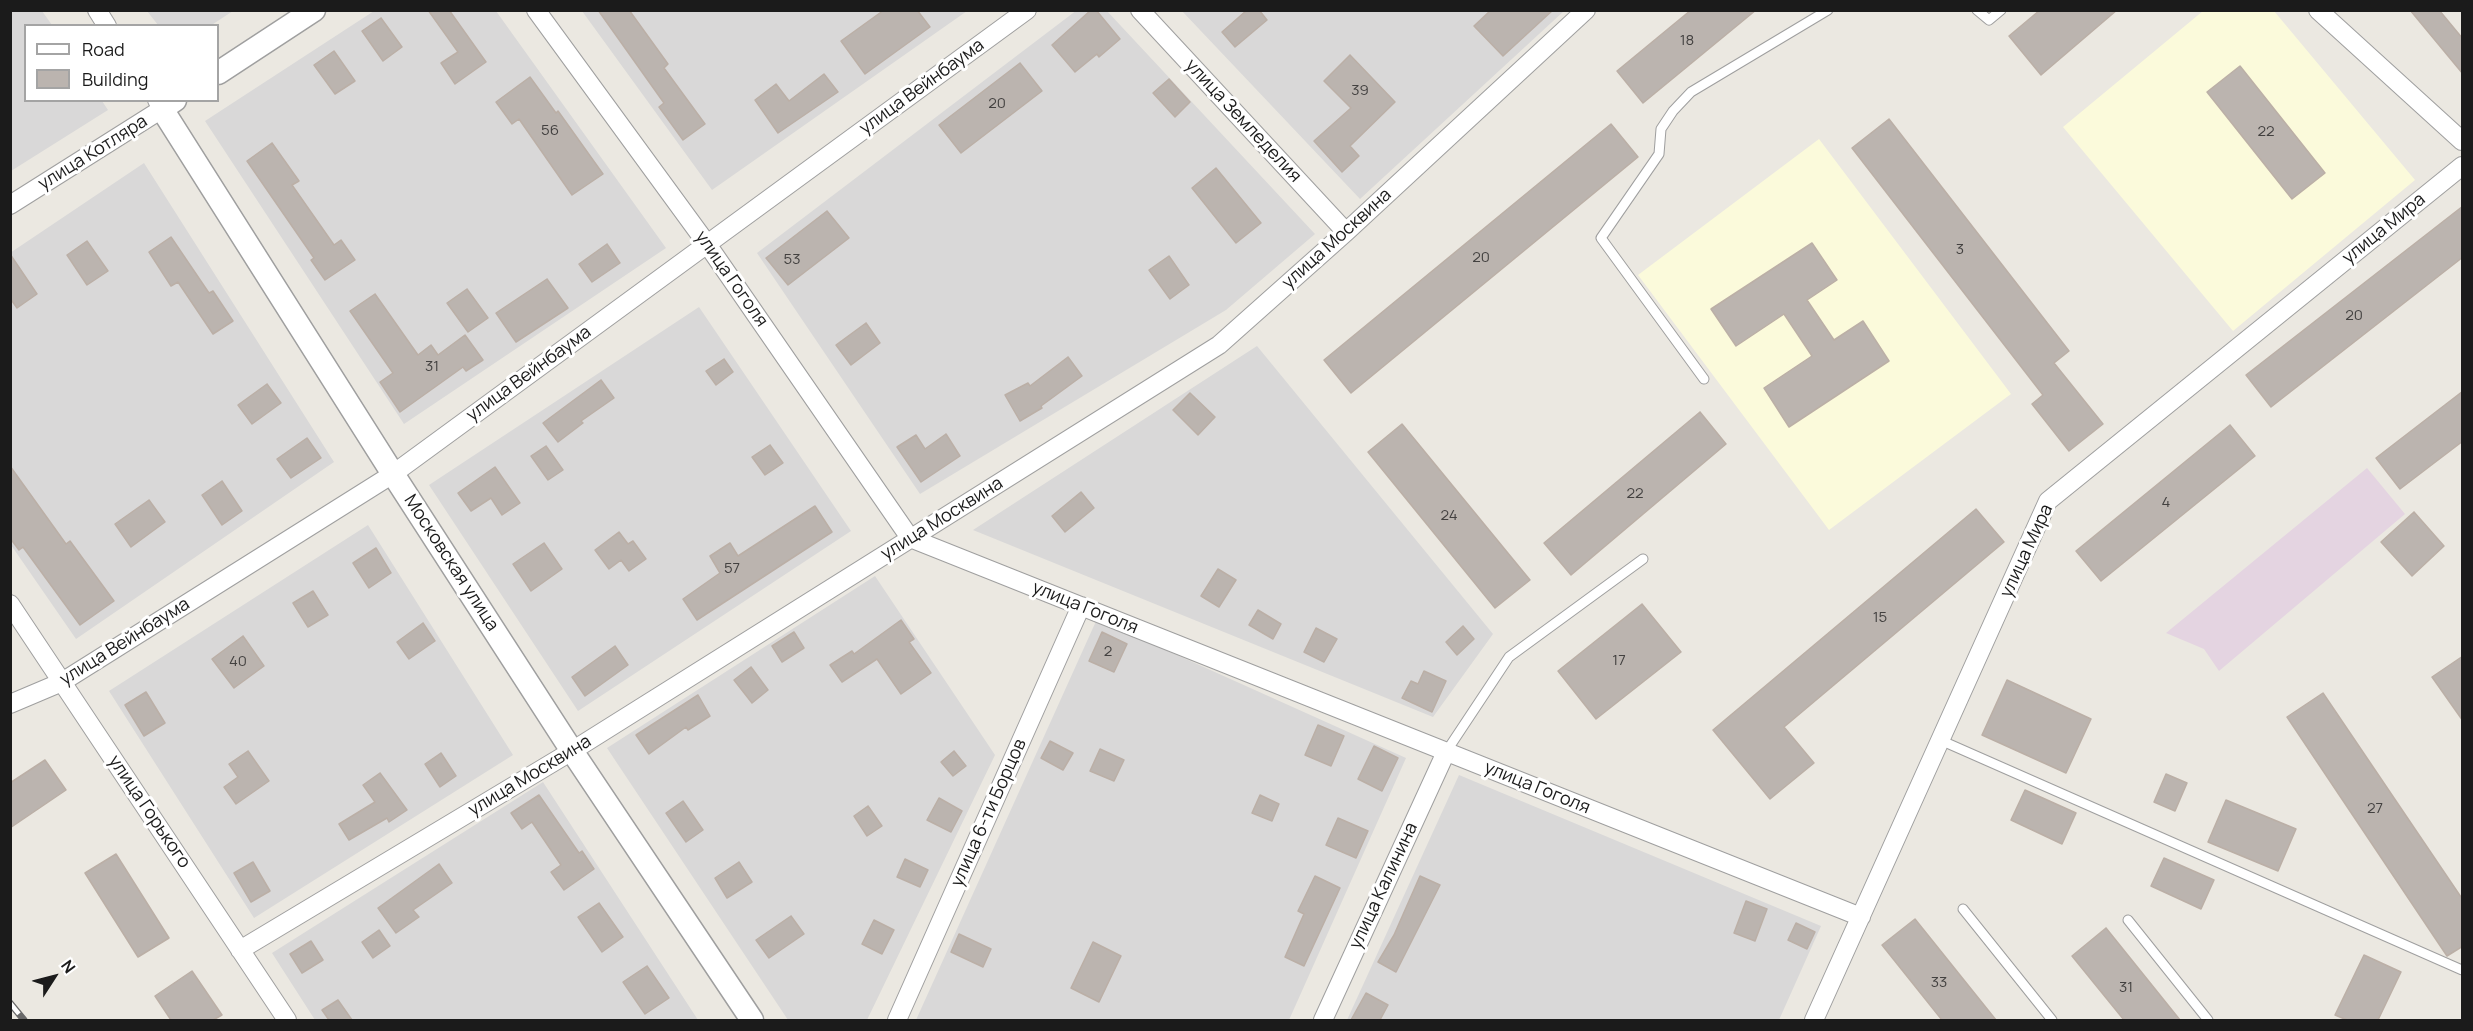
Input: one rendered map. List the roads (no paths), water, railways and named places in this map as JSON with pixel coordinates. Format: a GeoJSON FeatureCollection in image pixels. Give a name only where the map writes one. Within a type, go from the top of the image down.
{"type":"FeatureCollection","features":[{"type":"Feature","properties":{"kind":"street"},"geometry":{"type":"LineString","coordinates":[[98,10],[106,24]]}},
{"type":"Feature","properties":{"kind":"street"},"geometry":{"type":"LineString","coordinates":[[219,72],[314,10]]}},
{"type":"Feature","properties":{"kind":"street","name":"улица Гоголя"},"geometry":{"type":"LineString","coordinates":[[536,10],[707,244],[910,538],[1861,917]]}},
{"type":"Feature","properties":{"kind":"street","name":"улица Вейнбаума"},"geometry":{"type":"LineString","coordinates":[[10,704],[62,682],[393,474],[1027,10]]}},
{"type":"Feature","properties":{"kind":"street","name":"улица Земледелия"},"geometry":{"type":"LineString","coordinates":[[1140,10],[1346,232]]}},
{"type":"Feature","properties":{"kind":"street","name":"улица Москвина"},"geometry":{"type":"LineString","coordinates":[[240,950],[572,751],[1219,345],[1346,232],[1586,10]]}},
{"type":"Feature","properties":{"kind":"street"},"geometry":{"type":"LineString","coordinates":[[2318,10],[2463,141]]}},
{"type":"Feature","properties":{"kind":"street","name":"улица Котляра"},"geometry":{"type":"LineString","coordinates":[[10,205],[165,103]]}},
{"type":"Feature","properties":{"kind":"street","name":"Московская улица"},"geometry":{"type":"LineString","coordinates":[[165,103],[393,474],[572,751],[752,1020]]}},
{"type":"Feature","properties":{"kind":"street","name":"улица Мира"},"geometry":{"type":"LineString","coordinates":[[1814,1020],[2048,501],[2463,166]]}},
{"type":"Feature","properties":{"kind":"street","name":"улица Горького"},"geometry":{"type":"LineString","coordinates":[[10,604],[287,1020]]}},
{"type":"Feature","properties":{"kind":"street","name":"улица 6-ти Борцов"},"geometry":{"type":"LineString","coordinates":[[897,1020],[1081,606]]}},
{"type":"Feature","properties":{"kind":"street","name":"улица Калинина"},"geometry":{"type":"LineString","coordinates":[[1323,1020],[1446,752]]}},
{"type":"Feature","properties":{"kind":"lane"},"geometry":{"type":"LineString","coordinates":[[1704,379],[1600,238],[1659,154],[1661,129],[1672,111],[1691,92],[1828,10]]}},
{"type":"Feature","properties":{"kind":"lane"},"geometry":{"type":"LineString","coordinates":[[1977,10],[1989,20],[2001,10]]}},
{"type":"Feature","properties":{"kind":"lane"},"geometry":{"type":"LineString","coordinates":[[1446,752],[1509,657],[1643,560]]}},
{"type":"Feature","properties":{"kind":"lane"},"geometry":{"type":"LineString","coordinates":[[1940,740],[2463,970]]}},
{"type":"Feature","properties":{"kind":"lane"},"geometry":{"type":"LineString","coordinates":[[1963,909],[2052,1020]]}},
{"type":"Feature","properties":{"kind":"lane"},"geometry":{"type":"LineString","coordinates":[[2128,920],[2208,1020]]}},
{"type":"Feature","properties":{"kind":"railway"},"geometry":{"type":"LineString","coordinates":[[10,1003],[24,1020]]}}]}
